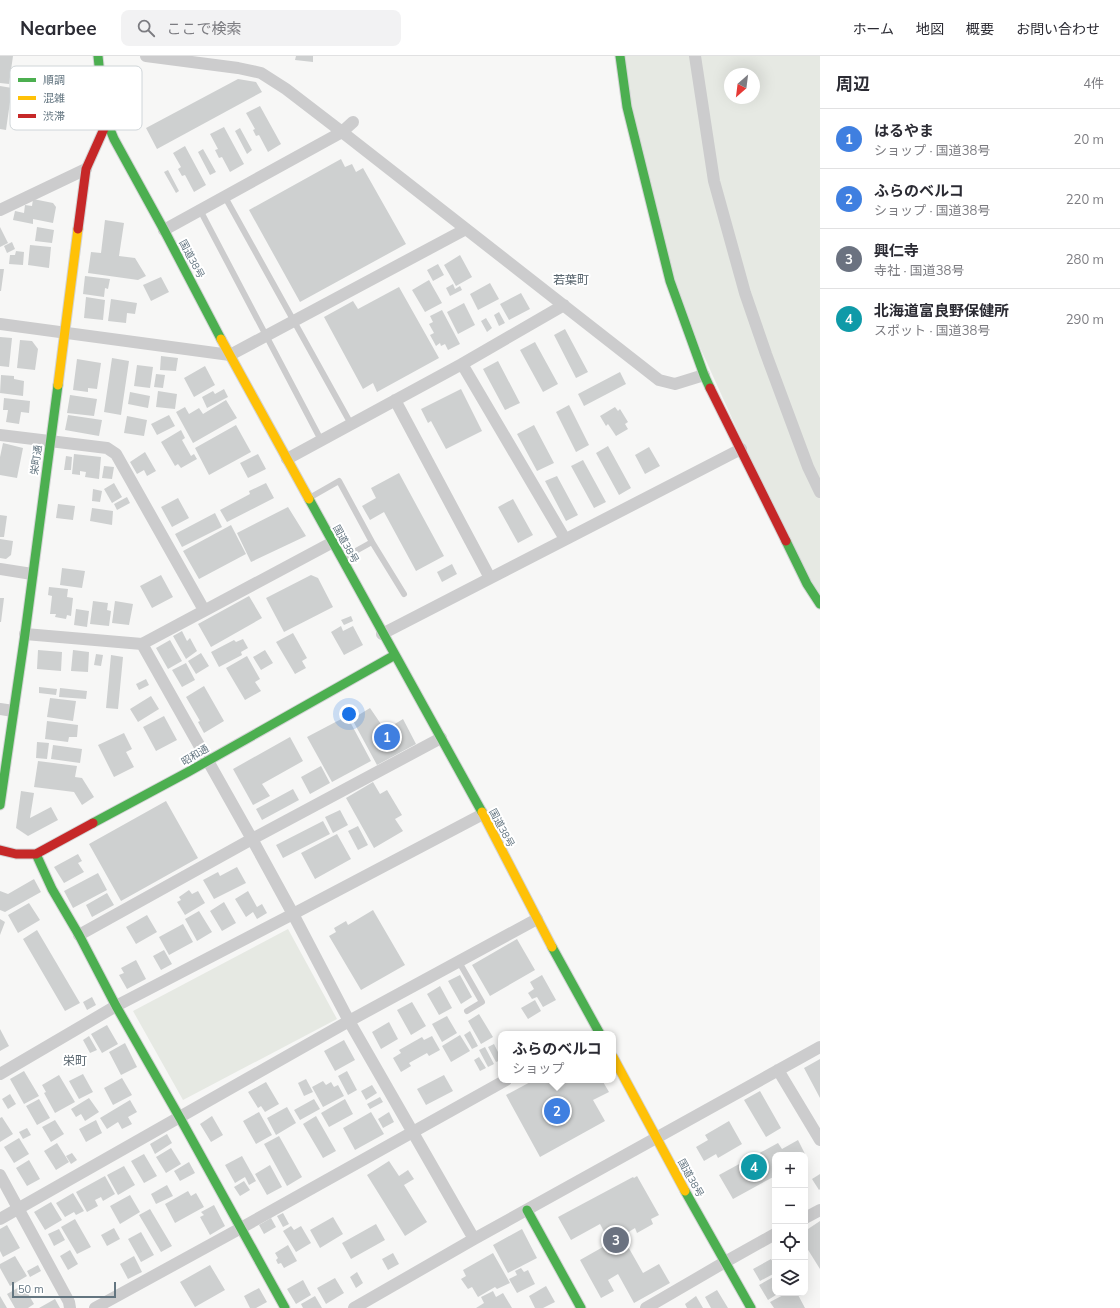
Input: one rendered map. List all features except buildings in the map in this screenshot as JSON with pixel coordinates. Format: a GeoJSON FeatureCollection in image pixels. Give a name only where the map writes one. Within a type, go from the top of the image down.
{"type":"FeatureCollection","features":[{"type":"Feature","properties":{"kind":"main road","name":"国道38号"},"geometry":{"type":"LineString","coordinates":[[98,56],[99,66]]}},
{"type":"Feature","properties":{"kind":"main road"},"geometry":{"type":"LineString","coordinates":[[620,56],[627,107],[670,281],[704,375],[807,584],[820,604]]}},
{"type":"Feature","properties":{"kind":"main road","name":"栄町通"},"geometry":{"type":"LineString","coordinates":[[0,805],[86,169],[103,130]]}},
{"type":"Feature","properties":{"kind":"main road","name":"国道38号"},"geometry":{"type":"LineString","coordinates":[[110,130],[129,168],[164,230],[230,355],[482,814],[595,1031]]}},
{"type":"Feature","properties":{"kind":"main road","name":"昭和通"},"geometry":{"type":"LineString","coordinates":[[0,850],[16,854],[36,854],[188,772],[395,655]]}},
{"type":"Feature","properties":{"kind":"main road"},"geometry":{"type":"LineString","coordinates":[[36,854],[52,889],[79,935],[116,1006],[286,1308]]}},
{"type":"Feature","properties":{"kind":"main road","name":"国道38号"},"geometry":{"type":"LineString","coordinates":[[616,1063],[656,1138],[751,1308]]}},
{"type":"Feature","properties":{"kind":"main road"},"geometry":{"type":"LineString","coordinates":[[527,1210],[581,1308]]}},
{"type":"Feature","properties":{"kind":"street"},"geometry":{"type":"LineString","coordinates":[[146,56],[238,68],[261,73],[342,132],[659,380],[675,384],[704,375]]}},
{"type":"Feature","properties":{"kind":"street"},"geometry":{"type":"LineString","coordinates":[[695,56],[714,181],[743,285],[802,453],[820,492]]}},
{"type":"Feature","properties":{"kind":"street"},"geometry":{"type":"LineString","coordinates":[[164,230],[342,132],[353,122]]}},
{"type":"Feature","properties":{"kind":"street"},"geometry":{"type":"LineString","coordinates":[[0,210],[86,169]]}},
{"type":"Feature","properties":{"kind":"street"},"geometry":{"type":"LineString","coordinates":[[0,324],[230,355],[466,229]]}},
{"type":"Feature","properties":{"kind":"street"},"geometry":{"type":"LineString","coordinates":[[287,459],[462,364],[564,306]]}},
{"type":"Feature","properties":{"kind":"street"},"geometry":{"type":"LineString","coordinates":[[462,364],[565,539]]}},
{"type":"Feature","properties":{"kind":"street"},"geometry":{"type":"LineString","coordinates":[[395,400],[490,578]]}},
{"type":"Feature","properties":{"kind":"street"},"geometry":{"type":"LineString","coordinates":[[0,435],[106,448],[116,454],[204,610]]}},
{"type":"Feature","properties":{"kind":"street"},"geometry":{"type":"LineString","coordinates":[[382,634],[741,449]]}},
{"type":"Feature","properties":{"kind":"street"},"geometry":{"type":"LineString","coordinates":[[24,634],[142,644],[332,542]]}},
{"type":"Feature","properties":{"kind":"street"},"geometry":{"type":"LineString","coordinates":[[0,569],[32,574]]}},
{"type":"Feature","properties":{"kind":"street"},"geometry":{"type":"LineString","coordinates":[[142,644],[252,839],[349,1022],[474,1239]]}},
{"type":"Feature","properties":{"kind":"street"},"geometry":{"type":"LineString","coordinates":[[0,709],[13,711]]}},
{"type":"Feature","properties":{"kind":"street"},"geometry":{"type":"LineString","coordinates":[[79,935],[252,839],[441,738]]}},
{"type":"Feature","properties":{"kind":"street"},"geometry":{"type":"LineString","coordinates":[[0,1074],[116,1006],[482,814]]}},
{"type":"Feature","properties":{"kind":"street"},"geometry":{"type":"LineString","coordinates":[[0,1218],[349,1022],[537,919]]}},
{"type":"Feature","properties":{"kind":"street"},"geometry":{"type":"LineString","coordinates":[[354,1308],[474,1239],[820,1047]]}},
{"type":"Feature","properties":{"kind":"street"},"geometry":{"type":"LineString","coordinates":[[778,1070],[820,1140]]}},
{"type":"Feature","properties":{"kind":"street"},"geometry":{"type":"LineString","coordinates":[[95,1308],[501,1083]]}},
{"type":"Feature","properties":{"kind":"street"},"geometry":{"type":"LineString","coordinates":[[0,1175],[69,1302],[70,1308]]}},
{"type":"Feature","properties":{"kind":"street"},"geometry":{"type":"LineString","coordinates":[[808,1216],[820,1210]]}},
{"type":"Feature","properties":{"kind":"street"},"geometry":{"type":"LineString","coordinates":[[646,1308],[772,1236]]}},
{"type":"Feature","properties":{"kind":"lane"},"geometry":{"type":"LineString","coordinates":[[225,197],[295,320],[351,424]]}},
{"type":"Feature","properties":{"kind":"lane"},"geometry":{"type":"LineString","coordinates":[[200,210],[321,440]]}},
{"type":"Feature","properties":{"kind":"lane"},"geometry":{"type":"LineString","coordinates":[[308,498],[339,481],[372,542],[404,594]]}},
{"type":"Feature","properties":{"kind":"lane"},"geometry":{"type":"LineString","coordinates":[[342,558],[372,542]]}},
{"type":"Feature","properties":{"kind":"lane"},"geometry":{"type":"LineString","coordinates":[[458,962],[482,1002],[467,1011]]}},
{"type":"Feature","properties":{"kind":"shaded area"},"geometry":{"type":"Polygon","coordinates":[[[620,56],[820,56],[820,604],[807,584],[670,281],[620,56]]]}},
{"type":"Feature","properties":{"kind":"shaded area"},"geometry":{"type":"Polygon","coordinates":[[[288,929],[337,1019],[183,1100],[133,1011],[288,929]]]}},
{"type":"Feature","properties":{"kind":"traffic: fast"},"geometry":{"type":"LineString","coordinates":[[98,56],[99,66]]}},
{"type":"Feature","properties":{"kind":"traffic: fast"},"geometry":{"type":"LineString","coordinates":[[620,56],[627,107],[670,281],[710,388]]}},
{"type":"Feature","properties":{"kind":"traffic: fast"},"geometry":{"type":"LineString","coordinates":[[110,130],[221,339]]}},
{"type":"Feature","properties":{"kind":"traffic: fast"},"geometry":{"type":"LineString","coordinates":[[0,805],[25,634],[58,385]]}},
{"type":"Feature","properties":{"kind":"traffic: fast"},"geometry":{"type":"LineString","coordinates":[[309,499],[482,812]]}},
{"type":"Feature","properties":{"kind":"traffic: fast"},"geometry":{"type":"LineString","coordinates":[[786,541],[807,584],[820,604]]}},
{"type":"Feature","properties":{"kind":"traffic: fast"},"geometry":{"type":"LineString","coordinates":[[93,823],[188,772],[395,655]]}},
{"type":"Feature","properties":{"kind":"traffic: fast"},"geometry":{"type":"LineString","coordinates":[[36,854],[52,889],[79,935],[116,1006],[285,1308]]}},
{"type":"Feature","properties":{"kind":"traffic: fast"},"geometry":{"type":"LineString","coordinates":[[552,947],[598,1031]]}},
{"type":"Feature","properties":{"kind":"traffic: fast"},"geometry":{"type":"LineString","coordinates":[[685,1191],[751,1308]]}},
{"type":"Feature","properties":{"kind":"traffic: fast"},"geometry":{"type":"LineString","coordinates":[[527,1210],[581,1308]]}},
{"type":"Feature","properties":{"kind":"traffic: slow"},"geometry":{"type":"LineString","coordinates":[[58,385],[78,229]]}},
{"type":"Feature","properties":{"kind":"traffic: slow"},"geometry":{"type":"LineString","coordinates":[[221,339],[309,499]]}},
{"type":"Feature","properties":{"kind":"traffic: slow"},"geometry":{"type":"LineString","coordinates":[[482,812],[552,947]]}},
{"type":"Feature","properties":{"kind":"traffic: slow"},"geometry":{"type":"LineString","coordinates":[[616,1063],[685,1191]]}},
{"type":"Feature","properties":{"kind":"traffic: jam"},"geometry":{"type":"LineString","coordinates":[[78,229],[86,169],[103,130]]}},
{"type":"Feature","properties":{"kind":"traffic: jam"},"geometry":{"type":"LineString","coordinates":[[710,388],[786,541]]}},
{"type":"Feature","properties":{"kind":"traffic: jam"},"geometry":{"type":"LineString","coordinates":[[0,850],[16,854],[36,854],[93,823]]}},
{"type":"Feature","properties":{"kind":"place","name":"はるやま"},"geometry":{"type":"Point","coordinates":[387,737]}},
{"type":"Feature","properties":{"kind":"place","name":"ふらのベルコ"},"geometry":{"type":"Point","coordinates":[557,1111]}},
{"type":"Feature","properties":{"kind":"place","name":"北海道富良野保健所"},"geometry":{"type":"Point","coordinates":[754,1167]}},
{"type":"Feature","properties":{"kind":"place","name":"興仁寺"},"geometry":{"type":"Point","coordinates":[616,1240]}},
{"type":"Feature","properties":{"kind":"district","name":"若葉町"},"geometry":{"type":"Point","coordinates":[571,279]}},
{"type":"Feature","properties":{"kind":"district","name":"栄町"},"geometry":{"type":"Point","coordinates":[75,1060]}}]}
